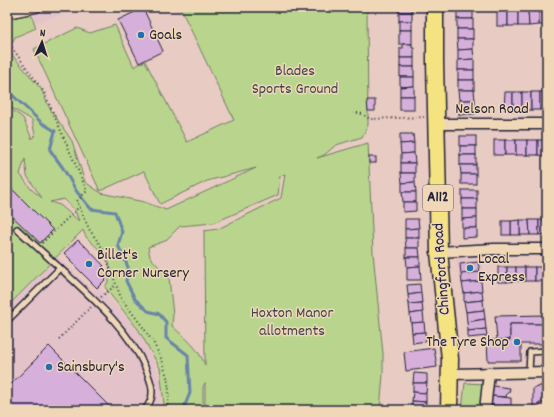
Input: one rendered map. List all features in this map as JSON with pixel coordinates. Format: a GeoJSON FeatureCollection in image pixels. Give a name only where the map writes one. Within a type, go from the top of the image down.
{"type":"FeatureCollection","features":[{"type":"Feature","properties":{"kind":"main road","name":"Chingford Road"},"geometry":{"type":"LineString","coordinates":[[435,7],[439,252],[450,359],[448,410]]}},
{"type":"Feature","properties":{"kind":"street"},"geometry":{"type":"LineString","coordinates":[[7,13],[36,7]]}},
{"type":"Feature","properties":{"kind":"street","name":"Nelson Road"},"geometry":{"type":"LineString","coordinates":[[436,120],[547,124]]}},
{"type":"Feature","properties":{"kind":"street"},"geometry":{"type":"LineString","coordinates":[[439,252],[494,249],[547,249]]}},
{"type":"Feature","properties":{"kind":"street"},"geometry":{"type":"LineString","coordinates":[[450,374],[547,372]]}},
{"type":"Feature","properties":{"kind":"street"},"geometry":{"type":"LineString","coordinates":[[485,410],[489,373]]}},
{"type":"Feature","properties":{"kind":"lane"},"geometry":{"type":"LineString","coordinates":[[17,229],[90,296],[124,332],[144,365],[150,381],[152,394],[145,410]]}},
{"type":"Feature","properties":{"kind":"lane"},"geometry":{"type":"LineString","coordinates":[[7,321],[60,268]]}},
{"type":"Feature","properties":{"kind":"lane"},"geometry":{"type":"LineString","coordinates":[[529,372],[530,352],[547,351]]}},
{"type":"Feature","properties":{"kind":"path"},"geometry":{"type":"LineString","coordinates":[[7,41],[44,92],[88,191],[77,201],[89,229],[103,249],[121,298],[145,330],[162,360],[167,376],[169,390],[166,410]]}},
{"type":"Feature","properties":{"kind":"path"},"geometry":{"type":"LineString","coordinates":[[353,112],[362,114],[370,119],[436,120]]}},
{"type":"Feature","properties":{"kind":"path"},"geometry":{"type":"LineString","coordinates":[[37,247],[80,206]]}},
{"type":"Feature","properties":{"kind":"path"},"geometry":{"type":"LineString","coordinates":[[59,339],[105,294],[117,285]]}},
{"type":"Feature","properties":{"kind":"shaded area"},"geometry":{"type":"Polygon","coordinates":[[[7,7],[89,7],[7,31],[7,7]]]}},
{"type":"Feature","properties":{"kind":"shaded area"},"geometry":{"type":"Polygon","coordinates":[[[57,256],[94,291],[99,287],[134,325],[154,360],[162,386],[159,410],[7,410],[7,307],[57,256]]]}},
{"type":"Feature","properties":{"kind":"shaded area"},"geometry":{"type":"Polygon","coordinates":[[[456,258],[481,258],[483,271],[458,274],[456,258]]]}},
{"type":"Feature","properties":{"kind":"green space"},"geometry":{"type":"Polygon","coordinates":[[[180,7],[367,7],[368,125],[362,137],[336,145],[324,155],[317,158],[368,143],[373,253],[383,354],[380,410],[205,410],[205,383],[203,387],[203,410],[161,410],[164,405],[160,368],[138,329],[105,287],[112,275],[107,257],[86,237],[83,230],[7,307],[7,106],[23,118],[32,139],[35,135],[32,120],[7,105],[7,19],[31,14],[36,28],[15,37],[8,50],[41,89],[49,107],[72,141],[85,182],[101,193],[144,202],[166,210],[256,168],[207,181],[160,204],[144,171],[100,191],[34,49],[77,28],[90,33],[115,25],[134,67],[145,61],[187,142],[234,120],[180,7]],[[25,159],[20,174],[31,189],[42,198],[27,176],[25,159]],[[285,174],[280,176],[278,195],[213,223],[180,226],[165,241],[148,247],[150,257],[169,278],[173,315],[172,326],[195,348],[205,365],[204,231],[218,229],[281,198],[285,174]],[[64,199],[50,202],[60,205],[79,221],[75,211],[64,199]]]}},
{"type":"Feature","properties":{"kind":"green space"},"geometry":{"type":"Polygon","coordinates":[[[465,383],[485,384],[483,410],[462,410],[465,383]]]}},
{"type":"Feature","properties":{"kind":"building"},"geometry":{"type":"Polygon","coordinates":[[[399,7],[412,7],[412,12],[399,12],[399,7]]]}},
{"type":"Feature","properties":{"kind":"building","name":"Goals"},"geometry":{"type":"Polygon","coordinates":[[[143,8],[163,51],[139,63],[118,20],[143,8]]]}},
{"type":"Feature","properties":{"kind":"building"},"geometry":{"type":"Polygon","coordinates":[[[473,8],[473,19],[457,19],[457,9],[473,8]]]}},
{"type":"Feature","properties":{"kind":"building"},"geometry":{"type":"Polygon","coordinates":[[[547,9],[547,25],[539,25],[539,10],[547,9]]]}},
{"type":"Feature","properties":{"kind":"building"},"geometry":{"type":"Polygon","coordinates":[[[497,10],[508,10],[508,26],[497,26],[497,10]]]}},
{"type":"Feature","properties":{"kind":"building"},"geometry":{"type":"Polygon","coordinates":[[[508,10],[518,10],[518,26],[508,26],[508,10]]]}},
{"type":"Feature","properties":{"kind":"building"},"geometry":{"type":"Polygon","coordinates":[[[518,10],[528,10],[529,26],[518,26],[518,10]]]}},
{"type":"Feature","properties":{"kind":"building"},"geometry":{"type":"Polygon","coordinates":[[[528,10],[539,10],[539,25],[529,26],[528,10]]]}},
{"type":"Feature","properties":{"kind":"building"},"geometry":{"type":"Polygon","coordinates":[[[399,12],[412,12],[412,21],[399,21],[399,12]]]}},
{"type":"Feature","properties":{"kind":"building"},"geometry":{"type":"Polygon","coordinates":[[[457,19],[473,19],[473,29],[457,29],[457,19]]]}},
{"type":"Feature","properties":{"kind":"building"},"geometry":{"type":"Polygon","coordinates":[[[399,21],[412,21],[412,30],[399,30],[399,21]]]}},
{"type":"Feature","properties":{"kind":"building"},"geometry":{"type":"Polygon","coordinates":[[[457,29],[473,29],[473,39],[457,39],[457,29]]]}},
{"type":"Feature","properties":{"kind":"building"},"geometry":{"type":"Polygon","coordinates":[[[399,30],[412,30],[412,44],[399,44],[399,30]]]}},
{"type":"Feature","properties":{"kind":"building"},"geometry":{"type":"Polygon","coordinates":[[[457,39],[473,39],[473,49],[458,50],[457,39]]]}},
{"type":"Feature","properties":{"kind":"building"},"geometry":{"type":"Polygon","coordinates":[[[403,44],[412,44],[412,48],[414,48],[414,58],[400,58],[400,48],[403,48],[403,44]]]}},
{"type":"Feature","properties":{"kind":"building"},"geometry":{"type":"Polygon","coordinates":[[[473,49],[474,59],[458,60],[458,50],[473,49]]]}},
{"type":"Feature","properties":{"kind":"building"},"geometry":{"type":"Polygon","coordinates":[[[400,58],[414,58],[414,67],[400,67],[400,58]]]}},
{"type":"Feature","properties":{"kind":"building"},"geometry":{"type":"Polygon","coordinates":[[[474,59],[474,70],[458,70],[458,60],[474,59]]]}},
{"type":"Feature","properties":{"kind":"building"},"geometry":{"type":"Polygon","coordinates":[[[400,67],[414,67],[414,77],[400,77],[400,67]]]}},
{"type":"Feature","properties":{"kind":"building"},"geometry":{"type":"Polygon","coordinates":[[[458,70],[474,70],[474,80],[458,80],[458,70]]]}},
{"type":"Feature","properties":{"kind":"building"},"geometry":{"type":"Polygon","coordinates":[[[400,77],[414,77],[414,86],[400,87],[400,77]]]}},
{"type":"Feature","properties":{"kind":"building"},"geometry":{"type":"Polygon","coordinates":[[[458,80],[474,80],[474,90],[458,90],[458,80]]]}},
{"type":"Feature","properties":{"kind":"building"},"geometry":{"type":"Polygon","coordinates":[[[414,86],[414,96],[400,96],[400,87],[414,86]]]}},
{"type":"Feature","properties":{"kind":"building"},"geometry":{"type":"Polygon","coordinates":[[[458,90],[474,90],[475,100],[459,100],[458,90]]]}},
{"type":"Feature","properties":{"kind":"building"},"geometry":{"type":"Polygon","coordinates":[[[505,92],[513,92],[513,110],[504,110],[505,92]]]}},
{"type":"Feature","properties":{"kind":"building"},"geometry":{"type":"Polygon","coordinates":[[[513,92],[522,92],[522,110],[513,110],[513,92]]]}},
{"type":"Feature","properties":{"kind":"building"},"geometry":{"type":"Polygon","coordinates":[[[522,92],[531,92],[531,110],[522,110],[522,92]]]}},
{"type":"Feature","properties":{"kind":"building"},"geometry":{"type":"Polygon","coordinates":[[[531,92],[540,92],[540,110],[531,110],[531,92]]]}},
{"type":"Feature","properties":{"kind":"building"},"geometry":{"type":"Polygon","coordinates":[[[540,92],[547,92],[547,110],[540,110],[540,92]]]}},
{"type":"Feature","properties":{"kind":"building"},"geometry":{"type":"Polygon","coordinates":[[[400,96],[414,96],[414,110],[400,110],[400,96]]]}},
{"type":"Feature","properties":{"kind":"building"},"geometry":{"type":"Polygon","coordinates":[[[367,100],[375,100],[375,111],[368,111],[367,100]]]}},
{"type":"Feature","properties":{"kind":"building"},"geometry":{"type":"Polygon","coordinates":[[[459,100],[475,100],[475,114],[459,115],[459,100]]]}},
{"type":"Feature","properties":{"kind":"building"},"geometry":{"type":"Polygon","coordinates":[[[400,134],[413,134],[414,143],[400,144],[400,134]]]}},
{"type":"Feature","properties":{"kind":"building"},"geometry":{"type":"Polygon","coordinates":[[[460,136],[476,136],[476,146],[460,146],[460,136]]]}},
{"type":"Feature","properties":{"kind":"building"},"geometry":{"type":"Polygon","coordinates":[[[494,140],[505,140],[505,155],[494,155],[494,140]]]}},
{"type":"Feature","properties":{"kind":"building"},"geometry":{"type":"Polygon","coordinates":[[[505,140],[516,140],[516,155],[505,155],[505,140]]]}},
{"type":"Feature","properties":{"kind":"building"},"geometry":{"type":"Polygon","coordinates":[[[516,140],[527,140],[527,155],[516,155],[516,140]]]}},
{"type":"Feature","properties":{"kind":"building"},"geometry":{"type":"Polygon","coordinates":[[[527,140],[538,140],[538,155],[527,155],[527,140]]]}},
{"type":"Feature","properties":{"kind":"building"},"geometry":{"type":"Polygon","coordinates":[[[538,140],[547,140],[547,156],[538,155],[538,140]]]}},
{"type":"Feature","properties":{"kind":"building"},"geometry":{"type":"Polygon","coordinates":[[[414,143],[414,153],[401,154],[400,144],[414,143]]]}},
{"type":"Feature","properties":{"kind":"building"},"geometry":{"type":"Polygon","coordinates":[[[460,146],[476,146],[476,155],[460,155],[460,146]]]}},
{"type":"Feature","properties":{"kind":"building"},"geometry":{"type":"Polygon","coordinates":[[[414,153],[415,163],[401,163],[401,154],[414,153]]]}},
{"type":"Feature","properties":{"kind":"building"},"geometry":{"type":"Polygon","coordinates":[[[460,155],[476,155],[476,165],[460,165],[460,155]]]}},
{"type":"Feature","properties":{"kind":"building"},"geometry":{"type":"Polygon","coordinates":[[[369,157],[376,157],[376,163],[369,163],[369,157]]]}},
{"type":"Feature","properties":{"kind":"building"},"geometry":{"type":"Polygon","coordinates":[[[401,163],[415,163],[415,173],[401,173],[401,163]]]}},
{"type":"Feature","properties":{"kind":"building"},"geometry":{"type":"Polygon","coordinates":[[[460,165],[476,165],[476,174],[461,174],[460,165]]]}},
{"type":"Feature","properties":{"kind":"building"},"geometry":{"type":"Polygon","coordinates":[[[401,173],[415,173],[415,182],[402,183],[401,173]]]}},
{"type":"Feature","properties":{"kind":"building"},"geometry":{"type":"Polygon","coordinates":[[[461,174],[476,174],[476,184],[461,184],[461,174]]]}},
{"type":"Feature","properties":{"kind":"building"},"geometry":{"type":"Polygon","coordinates":[[[415,182],[416,192],[402,192],[402,183],[415,182]]]}},
{"type":"Feature","properties":{"kind":"building"},"geometry":{"type":"Polygon","coordinates":[[[7,184],[53,230],[40,243],[7,211],[7,184]]]}},
{"type":"Feature","properties":{"kind":"building"},"geometry":{"type":"Polygon","coordinates":[[[462,190],[477,190],[477,199],[462,199],[462,190]]]}},
{"type":"Feature","properties":{"kind":"building"},"geometry":{"type":"Polygon","coordinates":[[[402,192],[416,192],[416,202],[403,202],[402,192]]]}},
{"type":"Feature","properties":{"kind":"building"},"geometry":{"type":"Polygon","coordinates":[[[462,199],[477,199],[477,209],[462,209],[462,199]]]}},
{"type":"Feature","properties":{"kind":"building"},"geometry":{"type":"Polygon","coordinates":[[[403,202],[416,202],[416,211],[403,212],[403,202]]]}},
{"type":"Feature","properties":{"kind":"building"},"geometry":{"type":"Polygon","coordinates":[[[462,209],[477,209],[477,218],[462,219],[462,209]]]}},
{"type":"Feature","properties":{"kind":"building"},"geometry":{"type":"Polygon","coordinates":[[[477,218],[477,228],[462,228],[462,219],[477,218]]]}},
{"type":"Feature","properties":{"kind":"building"},"geometry":{"type":"Polygon","coordinates":[[[405,219],[418,219],[419,228],[405,229],[405,219]]]}},
{"type":"Feature","properties":{"kind":"building"},"geometry":{"type":"Polygon","coordinates":[[[520,220],[529,220],[530,235],[520,235],[520,220]]]}},
{"type":"Feature","properties":{"kind":"building"},"geometry":{"type":"Polygon","coordinates":[[[520,220],[520,235],[511,235],[511,221],[520,220]]]}},
{"type":"Feature","properties":{"kind":"building"},"geometry":{"type":"Polygon","coordinates":[[[529,220],[539,220],[539,235],[530,235],[529,220]]]}},
{"type":"Feature","properties":{"kind":"building"},"geometry":{"type":"Polygon","coordinates":[[[539,220],[547,220],[547,234],[539,235],[539,220]]]}},
{"type":"Feature","properties":{"kind":"building"},"geometry":{"type":"Polygon","coordinates":[[[502,221],[511,221],[511,235],[502,235],[502,221]]]}},
{"type":"Feature","properties":{"kind":"building"},"geometry":{"type":"Polygon","coordinates":[[[419,228],[419,238],[405,238],[405,229],[419,228]]]}},
{"type":"Feature","properties":{"kind":"building"},"geometry":{"type":"Polygon","coordinates":[[[462,228],[477,228],[477,237],[462,238],[462,228]]]}},
{"type":"Feature","properties":{"kind":"building"},"geometry":{"type":"Polygon","coordinates":[[[405,238],[419,238],[419,248],[406,248],[405,238]]]}},
{"type":"Feature","properties":{"kind":"building"},"geometry":{"type":"Polygon","coordinates":[[[78,240],[104,266],[102,267],[110,275],[97,288],[64,253],[78,240]]]}},
{"type":"Feature","properties":{"kind":"building"},"geometry":{"type":"Polygon","coordinates":[[[406,248],[419,248],[420,257],[406,257],[406,248]]]}},
{"type":"Feature","properties":{"kind":"building"},"geometry":{"type":"Polygon","coordinates":[[[406,257],[420,257],[420,266],[407,267],[406,257]]]}},
{"type":"Feature","properties":{"kind":"building","name":"Local Express"},"geometry":{"type":"Polygon","coordinates":[[[478,262],[480,272],[461,274],[460,264],[478,262]]]}},
{"type":"Feature","properties":{"kind":"building"},"geometry":{"type":"Polygon","coordinates":[[[420,266],[421,280],[407,280],[407,267],[420,266]]]}},
{"type":"Feature","properties":{"kind":"building"},"geometry":{"type":"Polygon","coordinates":[[[498,267],[507,267],[507,282],[498,282],[498,267]]]}},
{"type":"Feature","properties":{"kind":"building"},"geometry":{"type":"Polygon","coordinates":[[[507,267],[516,267],[516,281],[507,282],[507,267]]]}},
{"type":"Feature","properties":{"kind":"building"},"geometry":{"type":"Polygon","coordinates":[[[516,267],[525,267],[525,281],[516,281],[516,267]]]}},
{"type":"Feature","properties":{"kind":"building"},"geometry":{"type":"Polygon","coordinates":[[[525,267],[535,267],[535,281],[525,281],[525,267]]]}},
{"type":"Feature","properties":{"kind":"building"},"geometry":{"type":"Polygon","coordinates":[[[535,267],[544,267],[544,281],[535,281],[535,267]]]}},
{"type":"Feature","properties":{"kind":"building"},"geometry":{"type":"Polygon","coordinates":[[[544,267],[547,267],[547,281],[544,281],[544,267]]]}},
{"type":"Feature","properties":{"kind":"building"},"geometry":{"type":"Polygon","coordinates":[[[480,272],[481,281],[462,283],[461,274],[480,272]]]}},
{"type":"Feature","properties":{"kind":"building"},"geometry":{"type":"Polygon","coordinates":[[[481,281],[482,291],[464,293],[462,283],[481,281]]]}},
{"type":"Feature","properties":{"kind":"building"},"geometry":{"type":"Polygon","coordinates":[[[420,284],[421,293],[408,295],[407,285],[420,284]]]}},
{"type":"Feature","properties":{"kind":"building"},"geometry":{"type":"Polygon","coordinates":[[[482,291],[483,300],[464,302],[464,293],[482,291]]]}},
{"type":"Feature","properties":{"kind":"building"},"geometry":{"type":"Polygon","coordinates":[[[421,293],[422,303],[409,304],[408,295],[421,293]]]}},
{"type":"Feature","properties":{"kind":"building"},"geometry":{"type":"Polygon","coordinates":[[[483,300],[484,310],[466,312],[464,302],[483,300]]]}},
{"type":"Feature","properties":{"kind":"building"},"geometry":{"type":"Polygon","coordinates":[[[422,303],[423,312],[410,314],[409,304],[422,303]]]}},
{"type":"Feature","properties":{"kind":"building"},"geometry":{"type":"Polygon","coordinates":[[[484,310],[485,319],[467,322],[466,312],[484,310]]]}},
{"type":"Feature","properties":{"kind":"building"},"geometry":{"type":"Polygon","coordinates":[[[423,312],[424,322],[411,323],[410,314],[423,312]]]}},
{"type":"Feature","properties":{"kind":"building"},"geometry":{"type":"Polygon","coordinates":[[[547,315],[547,324],[510,324],[510,340],[497,340],[495,316],[547,315]]]}},
{"type":"Feature","properties":{"kind":"building"},"geometry":{"type":"Polygon","coordinates":[[[485,319],[486,329],[468,331],[467,322],[485,319]]]}},
{"type":"Feature","properties":{"kind":"building"},"geometry":{"type":"Polygon","coordinates":[[[424,322],[425,332],[412,333],[411,323],[424,322]]]}},
{"type":"Feature","properties":{"kind":"building","name":"The Tyre Shop"},"geometry":{"type":"Polygon","coordinates":[[[510,324],[547,324],[547,344],[521,344],[521,361],[488,361],[487,340],[510,340],[510,324]]]}},
{"type":"Feature","properties":{"kind":"building"},"geometry":{"type":"Polygon","coordinates":[[[486,329],[487,336],[468,338],[468,331],[486,329]]]}},
{"type":"Feature","properties":{"kind":"building"},"geometry":{"type":"Polygon","coordinates":[[[425,332],[426,341],[413,343],[412,333],[425,332]]]}},
{"type":"Feature","properties":{"kind":"building","name":"Sainsbury's"},"geometry":{"type":"Polygon","coordinates":[[[49,346],[113,410],[7,410],[7,388],[49,346]]]}},
{"type":"Feature","properties":{"kind":"building"},"geometry":{"type":"Polygon","coordinates":[[[434,348],[437,367],[406,371],[404,352],[434,348]]]}},
{"type":"Feature","properties":{"kind":"building"},"geometry":{"type":"Polygon","coordinates":[[[414,373],[427,374],[427,383],[413,383],[414,373]]]}},
{"type":"Feature","properties":{"kind":"building"},"geometry":{"type":"Polygon","coordinates":[[[413,383],[427,383],[426,393],[413,392],[413,383]]]}},
{"type":"Feature","properties":{"kind":"building"},"geometry":{"type":"Polygon","coordinates":[[[493,386],[510,388],[509,393],[507,393],[506,397],[492,396],[493,386]]]}},
{"type":"Feature","properties":{"kind":"building"},"geometry":{"type":"Polygon","coordinates":[[[547,386],[547,403],[539,403],[539,409],[533,409],[533,388],[547,386]]]}},
{"type":"Feature","properties":{"kind":"building"},"geometry":{"type":"Polygon","coordinates":[[[413,392],[426,393],[426,402],[412,401],[413,392]]]}},
{"type":"Feature","properties":{"kind":"building"},"geometry":{"type":"Polygon","coordinates":[[[492,396],[511,398],[511,406],[505,405],[505,407],[491,405],[492,396]]]}},
{"type":"Feature","properties":{"kind":"building"},"geometry":{"type":"Polygon","coordinates":[[[412,401],[426,402],[425,410],[412,410],[412,401]]]}},
{"type":"Feature","properties":{"kind":"building"},"geometry":{"type":"Polygon","coordinates":[[[491,405],[511,407],[511,410],[491,410],[491,405]]]}},
{"type":"Feature","properties":{"kind":"waterway"},"geometry":{"type":"LineString","coordinates":[[7,90],[42,123],[55,131],[50,150],[63,168],[77,192],[91,209],[115,212],[122,232],[118,245],[128,267],[126,281],[135,299],[148,311],[159,314],[166,322],[166,338],[188,355],[190,393],[183,410]]}},
{"type":"Feature","properties":{"kind":"place","name":"Goals"},"geometry":{"type":"Point","coordinates":[141,35]}},
{"type":"Feature","properties":{"kind":"place","name":"Billet's Corner Nursery"},"geometry":{"type":"Point","coordinates":[89,264]}},
{"type":"Feature","properties":{"kind":"place","name":"Local Express"},"geometry":{"type":"Point","coordinates":[470,268]}},
{"type":"Feature","properties":{"kind":"place","name":"The Tyre Shop"},"geometry":{"type":"Point","coordinates":[517,342]}},
{"type":"Feature","properties":{"kind":"place","name":"Sainsbury's"},"geometry":{"type":"Point","coordinates":[49,367]}},
{"type":"Feature","properties":{"kind":"park label","name":"Blades Sports Ground"},"geometry":{"type":"Point","coordinates":[295,80]}},
{"type":"Feature","properties":{"kind":"park label","name":"Hoxton Manor allotments"},"geometry":{"type":"Point","coordinates":[292,322]}}]}
